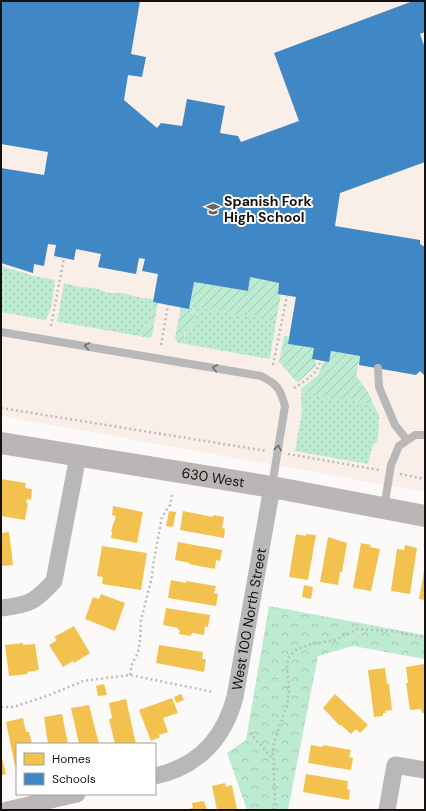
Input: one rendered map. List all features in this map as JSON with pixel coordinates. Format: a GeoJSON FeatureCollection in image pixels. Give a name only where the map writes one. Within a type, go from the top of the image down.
{"type":"FeatureCollection","features":[{"type":"Feature","properties":{"kind":"street","name":"630 West"},"geometry":{"type":"LineString","coordinates":[[1,443],[272,487],[425,516]]}},
{"type":"Feature","properties":{"kind":"street"},"geometry":{"type":"LineString","coordinates":[[1,608],[22,605],[40,596],[54,581],[78,456]]}},
{"type":"Feature","properties":{"kind":"street","name":"West 100 North Street"},"geometry":{"type":"LineString","coordinates":[[156,776],[168,773],[196,758],[211,745],[226,722],[235,697],[272,487]]}},
{"type":"Feature","properties":{"kind":"street"},"geometry":{"type":"LineString","coordinates":[[387,810],[395,765],[425,770]]}},
{"type":"Feature","properties":{"kind":"street"},"geometry":{"type":"LineString","coordinates":[[7,810],[73,795]]}},
{"type":"Feature","properties":{"kind":"lane"},"geometry":{"type":"LineString","coordinates":[[1,332],[261,376],[274,383],[282,395],[285,406],[272,487]]}},
{"type":"Feature","properties":{"kind":"lane"},"geometry":{"type":"LineString","coordinates":[[378,368],[379,387],[395,425],[407,440]]}},
{"type":"Feature","properties":{"kind":"lane"},"geometry":{"type":"LineString","coordinates":[[384,508],[392,465],[399,446],[415,435],[425,435]]}},
{"type":"Feature","properties":{"kind":"path"},"geometry":{"type":"LineString","coordinates":[[51,326],[64,258]]}},
{"type":"Feature","properties":{"kind":"path"},"geometry":{"type":"LineString","coordinates":[[273,365],[287,296]]}},
{"type":"Feature","properties":{"kind":"path"},"geometry":{"type":"LineString","coordinates":[[161,345],[168,305]]}},
{"type":"Feature","properties":{"kind":"path"},"geometry":{"type":"LineString","coordinates":[[294,388],[316,372],[320,361]]}},
{"type":"Feature","properties":{"kind":"path"},"geometry":{"type":"LineString","coordinates":[[1,408],[263,450]]}},
{"type":"Feature","properties":{"kind":"path"},"geometry":{"type":"LineString","coordinates":[[287,454],[372,469]]}},
{"type":"Feature","properties":{"kind":"path"},"geometry":{"type":"LineString","coordinates":[[406,475],[425,479]]}},
{"type":"Feature","properties":{"kind":"path"},"geometry":{"type":"LineString","coordinates":[[130,675],[132,664],[138,653],[141,620],[152,577],[162,517],[170,505],[172,495]]}},
{"type":"Feature","properties":{"kind":"path"},"geometry":{"type":"LineString","coordinates":[[273,810],[275,802],[275,787],[273,746],[276,733],[287,705],[289,690],[287,666],[289,657],[296,650],[308,645],[335,640],[358,630],[394,631],[425,638]]}},
{"type":"Feature","properties":{"kind":"path"},"geometry":{"type":"LineString","coordinates":[[1,707],[14,707],[47,696],[83,681],[130,675],[213,692]]}},
{"type":"Feature","properties":{"kind":"path"},"geometry":{"type":"LineString","coordinates":[[250,734],[270,756],[273,757]]}},
{"type":"Feature","properties":{"kind":"shaded area","name":"Spanish Fork High School"},"geometry":{"type":"Polygon","coordinates":[[[1,1],[425,1],[425,492],[1,416],[1,1]]]}},
{"type":"Feature","properties":{"kind":"green space"},"geometry":{"type":"Polygon","coordinates":[[[1,266],[34,276],[55,280],[50,312],[45,320],[1,312],[1,266]]]}},
{"type":"Feature","properties":{"kind":"green space"},"geometry":{"type":"Polygon","coordinates":[[[250,277],[279,283],[278,294],[281,294],[276,321],[263,320],[253,315],[234,315],[221,310],[204,309],[190,304],[196,318],[194,324],[186,329],[184,334],[186,344],[178,343],[175,338],[181,307],[194,282],[248,291],[250,277]]]}},
{"type":"Feature","properties":{"kind":"green space"},"geometry":{"type":"Polygon","coordinates":[[[64,283],[79,287],[95,288],[108,293],[121,293],[154,299],[152,321],[134,335],[59,322],[57,321],[64,283]]]}},
{"type":"Feature","properties":{"kind":"green space"},"geometry":{"type":"Polygon","coordinates":[[[153,302],[158,303],[152,336],[149,338],[134,335],[152,321],[151,317],[153,302]]]}},
{"type":"Feature","properties":{"kind":"green space"},"geometry":{"type":"Polygon","coordinates":[[[190,304],[204,309],[221,310],[234,315],[253,315],[263,320],[276,321],[269,359],[186,344],[185,331],[195,312],[190,304]]]}},
{"type":"Feature","properties":{"kind":"green space"},"geometry":{"type":"Polygon","coordinates":[[[284,336],[289,336],[288,344],[314,348],[313,359],[316,360],[316,366],[298,382],[279,362],[284,336]]]}},
{"type":"Feature","properties":{"kind":"green space"},"geometry":{"type":"Polygon","coordinates":[[[331,351],[360,356],[356,376],[368,392],[374,406],[351,399],[331,399],[311,393],[301,392],[301,389],[318,375],[324,361],[329,362],[331,351]]]}},
{"type":"Feature","properties":{"kind":"green space"},"geometry":{"type":"Polygon","coordinates":[[[301,392],[311,393],[331,399],[351,399],[374,406],[379,415],[378,440],[372,447],[368,464],[295,451],[302,412],[301,392]]]}},
{"type":"Feature","properties":{"kind":"green space"},"geometry":{"type":"Polygon","coordinates":[[[269,606],[425,635],[425,659],[353,646],[318,656],[288,810],[247,810],[227,753],[246,740],[269,606]]]}},
{"type":"Feature","properties":{"kind":"building: Homes"},"geometry":{"type":"Polygon","coordinates":[[[1,479],[26,483],[25,488],[32,489],[31,500],[27,499],[26,503],[28,503],[25,520],[1,516],[1,479]]]}},
{"type":"Feature","properties":{"kind":"building: Homes"},"geometry":{"type":"Polygon","coordinates":[[[113,506],[143,512],[137,543],[111,538],[111,531],[116,516],[112,515],[113,506]]]}},
{"type":"Feature","properties":{"kind":"building: Homes"},"geometry":{"type":"Polygon","coordinates":[[[169,511],[176,512],[173,527],[166,526],[169,511]]]}},
{"type":"Feature","properties":{"kind":"building: Homes"},"geometry":{"type":"Polygon","coordinates":[[[183,511],[213,517],[213,515],[224,517],[222,528],[225,529],[224,538],[180,530],[183,511]]]}},
{"type":"Feature","properties":{"kind":"building: Homes"},"geometry":{"type":"Polygon","coordinates":[[[9,532],[13,565],[1,566],[1,533],[9,532]]]}},
{"type":"Feature","properties":{"kind":"building: Homes"},"geometry":{"type":"Polygon","coordinates":[[[296,534],[306,536],[306,534],[316,535],[308,580],[289,577],[296,534]]]}},
{"type":"Feature","properties":{"kind":"building: Homes"},"geometry":{"type":"Polygon","coordinates":[[[328,537],[347,543],[338,585],[320,582],[328,537]]]}},
{"type":"Feature","properties":{"kind":"building: Homes"},"geometry":{"type":"Polygon","coordinates":[[[178,542],[222,550],[220,561],[216,560],[215,569],[175,560],[178,542]]]}},
{"type":"Feature","properties":{"kind":"building: Homes"},"geometry":{"type":"Polygon","coordinates":[[[361,543],[380,549],[371,591],[353,588],[361,543]]]}},
{"type":"Feature","properties":{"kind":"building: Homes"},"geometry":{"type":"Polygon","coordinates":[[[405,545],[417,548],[410,594],[391,591],[397,549],[404,550],[405,545]]]}},
{"type":"Feature","properties":{"kind":"building: Homes"},"geometry":{"type":"Polygon","coordinates":[[[102,546],[147,553],[141,590],[102,584],[103,577],[97,576],[102,546]]]}},
{"type":"Feature","properties":{"kind":"building: Homes"},"geometry":{"type":"Polygon","coordinates":[[[425,571],[425,600],[419,599],[425,571]]]}},
{"type":"Feature","properties":{"kind":"building: Homes"},"geometry":{"type":"Polygon","coordinates":[[[171,580],[216,586],[214,593],[218,594],[216,606],[168,598],[171,580]]]}},
{"type":"Feature","properties":{"kind":"building: Homes"},"geometry":{"type":"Polygon","coordinates":[[[304,585],[313,587],[311,599],[302,597],[304,585]]]}},
{"type":"Feature","properties":{"kind":"building: Homes"},"geometry":{"type":"Polygon","coordinates":[[[101,594],[125,603],[115,631],[85,619],[93,597],[99,599],[101,594]]]}},
{"type":"Feature","properties":{"kind":"building: Homes"},"geometry":{"type":"Polygon","coordinates":[[[166,608],[210,615],[208,627],[205,626],[204,635],[192,633],[191,636],[179,634],[180,630],[178,630],[178,628],[163,625],[166,608]]]}},
{"type":"Feature","properties":{"kind":"building: Homes"},"geometry":{"type":"Polygon","coordinates":[[[74,626],[90,653],[74,663],[73,661],[63,667],[49,645],[57,640],[54,637],[74,626]]]}},
{"type":"Feature","properties":{"kind":"building: Homes"},"geometry":{"type":"Polygon","coordinates":[[[23,643],[23,645],[35,644],[39,670],[27,672],[28,674],[9,676],[5,645],[23,643]]]}},
{"type":"Feature","properties":{"kind":"building: Homes"},"geometry":{"type":"Polygon","coordinates":[[[159,645],[203,652],[202,659],[206,659],[204,672],[156,663],[159,645]]]}},
{"type":"Feature","properties":{"kind":"building: Homes"},"geometry":{"type":"Polygon","coordinates":[[[424,664],[425,713],[422,713],[421,709],[410,710],[406,683],[408,683],[406,667],[424,664]]]}},
{"type":"Feature","properties":{"kind":"building: Homes"},"geometry":{"type":"Polygon","coordinates":[[[385,668],[387,684],[389,684],[392,710],[385,711],[386,713],[383,713],[383,716],[374,717],[368,670],[385,668]]]}},
{"type":"Feature","properties":{"kind":"building: Homes"},"geometry":{"type":"Polygon","coordinates":[[[104,684],[107,695],[98,696],[96,686],[104,684]]]}},
{"type":"Feature","properties":{"kind":"building: Homes"},"geometry":{"type":"Polygon","coordinates":[[[181,694],[184,700],[176,703],[174,697],[181,694]]]}},
{"type":"Feature","properties":{"kind":"building: Homes"},"geometry":{"type":"Polygon","coordinates":[[[335,694],[368,725],[360,733],[356,729],[351,734],[341,725],[340,726],[323,708],[335,694]]]}},
{"type":"Feature","properties":{"kind":"building: Homes"},"geometry":{"type":"Polygon","coordinates":[[[172,698],[178,713],[163,718],[168,732],[159,735],[160,737],[151,741],[139,710],[172,698]]]}},
{"type":"Feature","properties":{"kind":"building: Homes"},"geometry":{"type":"Polygon","coordinates":[[[126,699],[136,743],[115,743],[109,719],[112,718],[109,703],[126,699]]]}},
{"type":"Feature","properties":{"kind":"building: Homes"},"geometry":{"type":"Polygon","coordinates":[[[89,705],[99,743],[79,743],[71,708],[89,705]]]}},
{"type":"Feature","properties":{"kind":"building: Homes"},"geometry":{"type":"Polygon","coordinates":[[[62,714],[68,743],[48,743],[44,717],[62,714]]]}},
{"type":"Feature","properties":{"kind":"building: Homes"},"geometry":{"type":"Polygon","coordinates":[[[23,718],[26,732],[29,732],[32,743],[16,743],[16,766],[15,766],[6,722],[23,718]]]}},
{"type":"Feature","properties":{"kind":"building: Homes"},"geometry":{"type":"Polygon","coordinates":[[[311,745],[323,747],[323,745],[351,750],[349,757],[353,758],[351,770],[308,763],[311,745]]]}},
{"type":"Feature","properties":{"kind":"building: Homes"},"geometry":{"type":"Polygon","coordinates":[[[1,754],[6,774],[1,775],[1,754]]]}},
{"type":"Feature","properties":{"kind":"building: Homes"},"geometry":{"type":"Polygon","coordinates":[[[306,774],[348,781],[347,789],[350,790],[349,800],[303,792],[306,774]]]}},
{"type":"Feature","properties":{"kind":"building: Homes"},"geometry":{"type":"Polygon","coordinates":[[[225,783],[226,787],[232,785],[237,810],[217,810],[212,786],[225,783]]]}},
{"type":"Feature","properties":{"kind":"building: Homes"},"geometry":{"type":"Polygon","coordinates":[[[204,801],[207,810],[185,810],[193,808],[192,803],[204,801]]]}},
{"type":"Feature","properties":{"kind":"building: Schools","name":"Spanish Fork High School"},"geometry":{"type":"Polygon","coordinates":[[[1,1],[140,1],[131,54],[146,57],[142,77],[128,75],[124,100],[157,128],[161,123],[182,126],[187,99],[225,106],[220,133],[238,136],[241,142],[299,121],[274,53],[413,1],[425,1],[425,32],[420,34],[425,48],[425,162],[340,193],[335,226],[420,240],[420,244],[425,247],[425,376],[420,371],[416,375],[359,365],[360,356],[331,351],[329,362],[312,359],[314,348],[288,344],[296,297],[278,294],[279,283],[250,277],[248,291],[194,282],[189,309],[153,302],[158,274],[142,271],[145,259],[139,258],[136,274],[98,267],[101,254],[76,249],[74,260],[54,256],[56,245],[48,244],[44,266],[34,264],[33,273],[1,263],[1,168],[44,175],[48,152],[1,144],[1,1]]]}},
{"type":"Feature","properties":{"kind":"place","name":"Spanish Fork High School"},"geometry":{"type":"Point","coordinates":[213,209]}}]}
